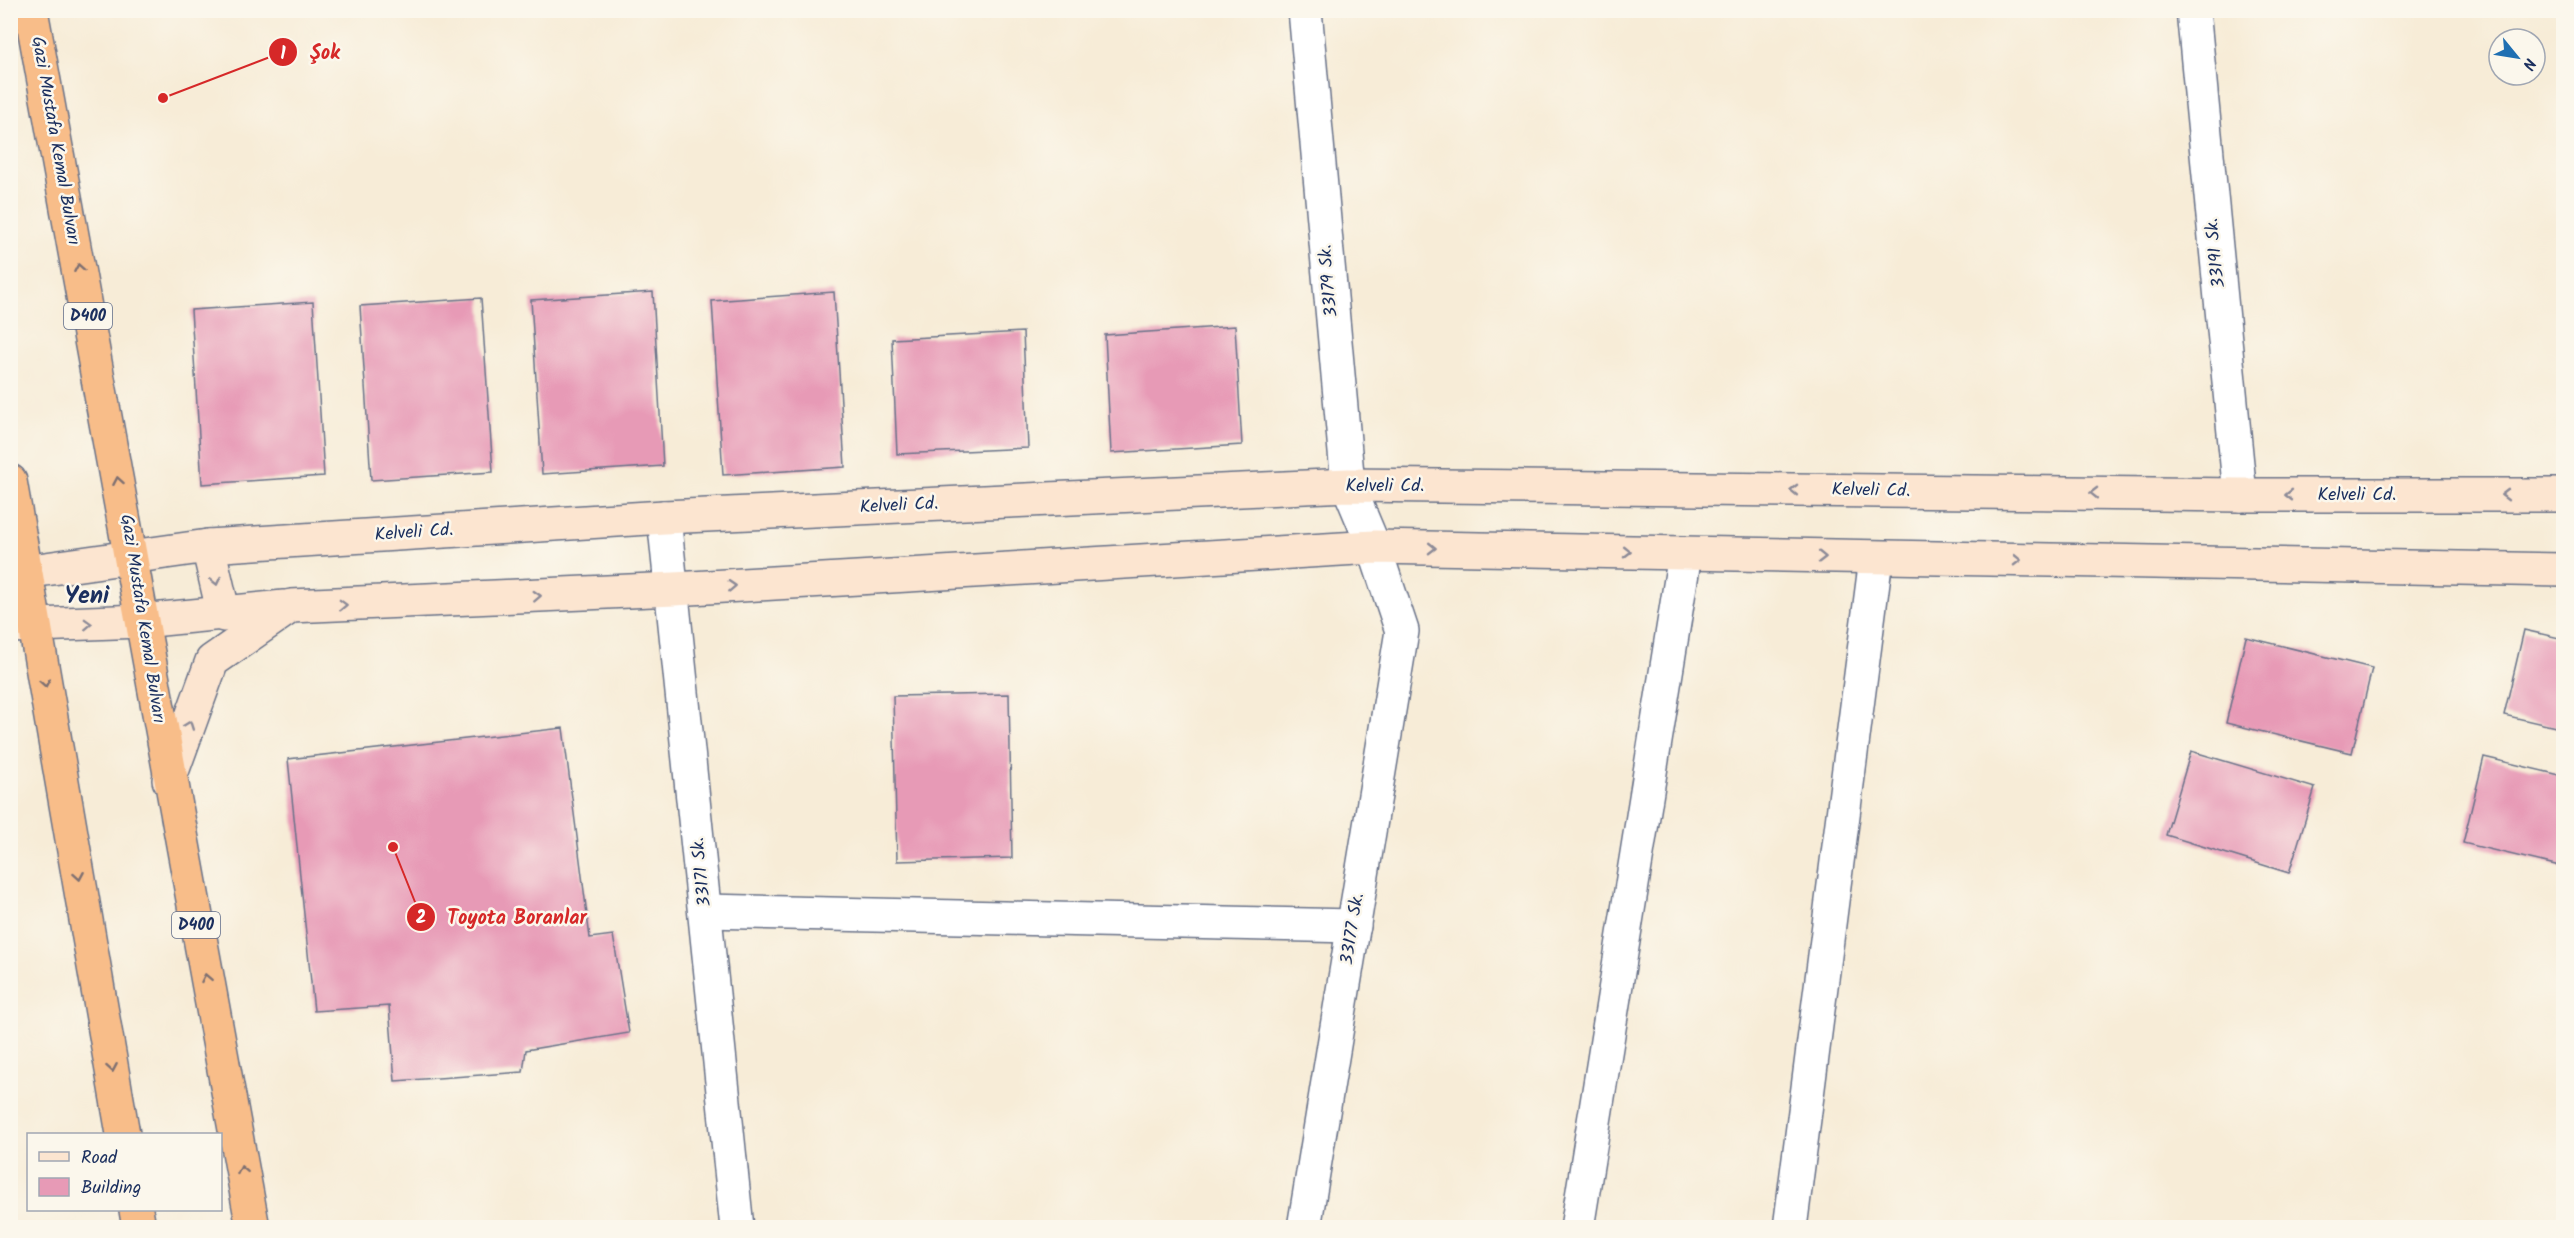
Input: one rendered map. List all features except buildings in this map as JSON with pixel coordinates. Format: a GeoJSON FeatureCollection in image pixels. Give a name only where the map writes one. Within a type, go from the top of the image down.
{"type":"FeatureCollection","features":[{"type":"Feature","properties":{"kind":"highway","name":"Gazi Mustafa Kemal Bulvarı"},"geometry":{"type":"LineString","coordinates":[[31,10],[133,559],[141,621],[169,780],[253,1227]]}},
{"type":"Feature","properties":{"kind":"highway"},"geometry":{"type":"LineString","coordinates":[[10,481],[23,626],[123,1133]]}},
{"type":"Feature","properties":{"kind":"highway"},"geometry":{"type":"LineString","coordinates":[[136,1211],[140,1227]]}},
{"type":"Feature","properties":{"kind":"street","name":"33179 Sk."},"geometry":{"type":"LineString","coordinates":[[1305,10],[1348,485],[1374,547],[1402,631]]}},
{"type":"Feature","properties":{"kind":"street","name":"33191 Sk."},"geometry":{"type":"LineString","coordinates":[[2193,10],[2240,495]]}},
{"type":"Feature","properties":{"kind":"street","name":"Kelveli Cd."},"geometry":{"type":"LineString","coordinates":[[18,573],[133,559],[208,546],[664,518],[1348,485],[2240,495],[2564,495]]}},
{"type":"Feature","properties":{"kind":"street","name":"33171 Sk."},"geometry":{"type":"LineString","coordinates":[[664,518],[674,589],[737,1227]]}},
{"type":"Feature","properties":{"kind":"street"},"geometry":{"type":"LineString","coordinates":[[208,546],[224,615]]}},
{"type":"Feature","properties":{"kind":"street"},"geometry":{"type":"LineString","coordinates":[[23,626],[224,615],[291,606],[674,589],[1374,547],[2564,570]]}},
{"type":"Feature","properties":{"kind":"street"},"geometry":{"type":"LineString","coordinates":[[1577,1227],[1685,554]]}},
{"type":"Feature","properties":{"kind":"street"},"geometry":{"type":"LineString","coordinates":[[1790,1227],[1876,558]]}},
{"type":"Feature","properties":{"kind":"street"},"geometry":{"type":"LineString","coordinates":[[169,780],[212,661],[291,606]]}},
{"type":"Feature","properties":{"kind":"street","name":"33177 Sk."},"geometry":{"type":"LineString","coordinates":[[1304,1227],[1402,631]]}},
{"type":"Feature","properties":{"kind":"street"},"geometry":{"type":"LineString","coordinates":[[706,911],[1354,926]]}},
{"type":"Feature","properties":{"kind":"street"},"geometry":{"type":"LineString","coordinates":[[731,1227],[742,1227]]}},
{"type":"Feature","properties":{"kind":"place","name":"Şok"},"geometry":{"type":"Point","coordinates":[163,98]}},
{"type":"Feature","properties":{"kind":"place","name":"Toyota Boranlar"},"geometry":{"type":"Point","coordinates":[393,847]}},
{"type":"Feature","properties":{"kind":"district","name":"Yeni"},"geometry":{"type":"Point","coordinates":[87,596]}}]}
